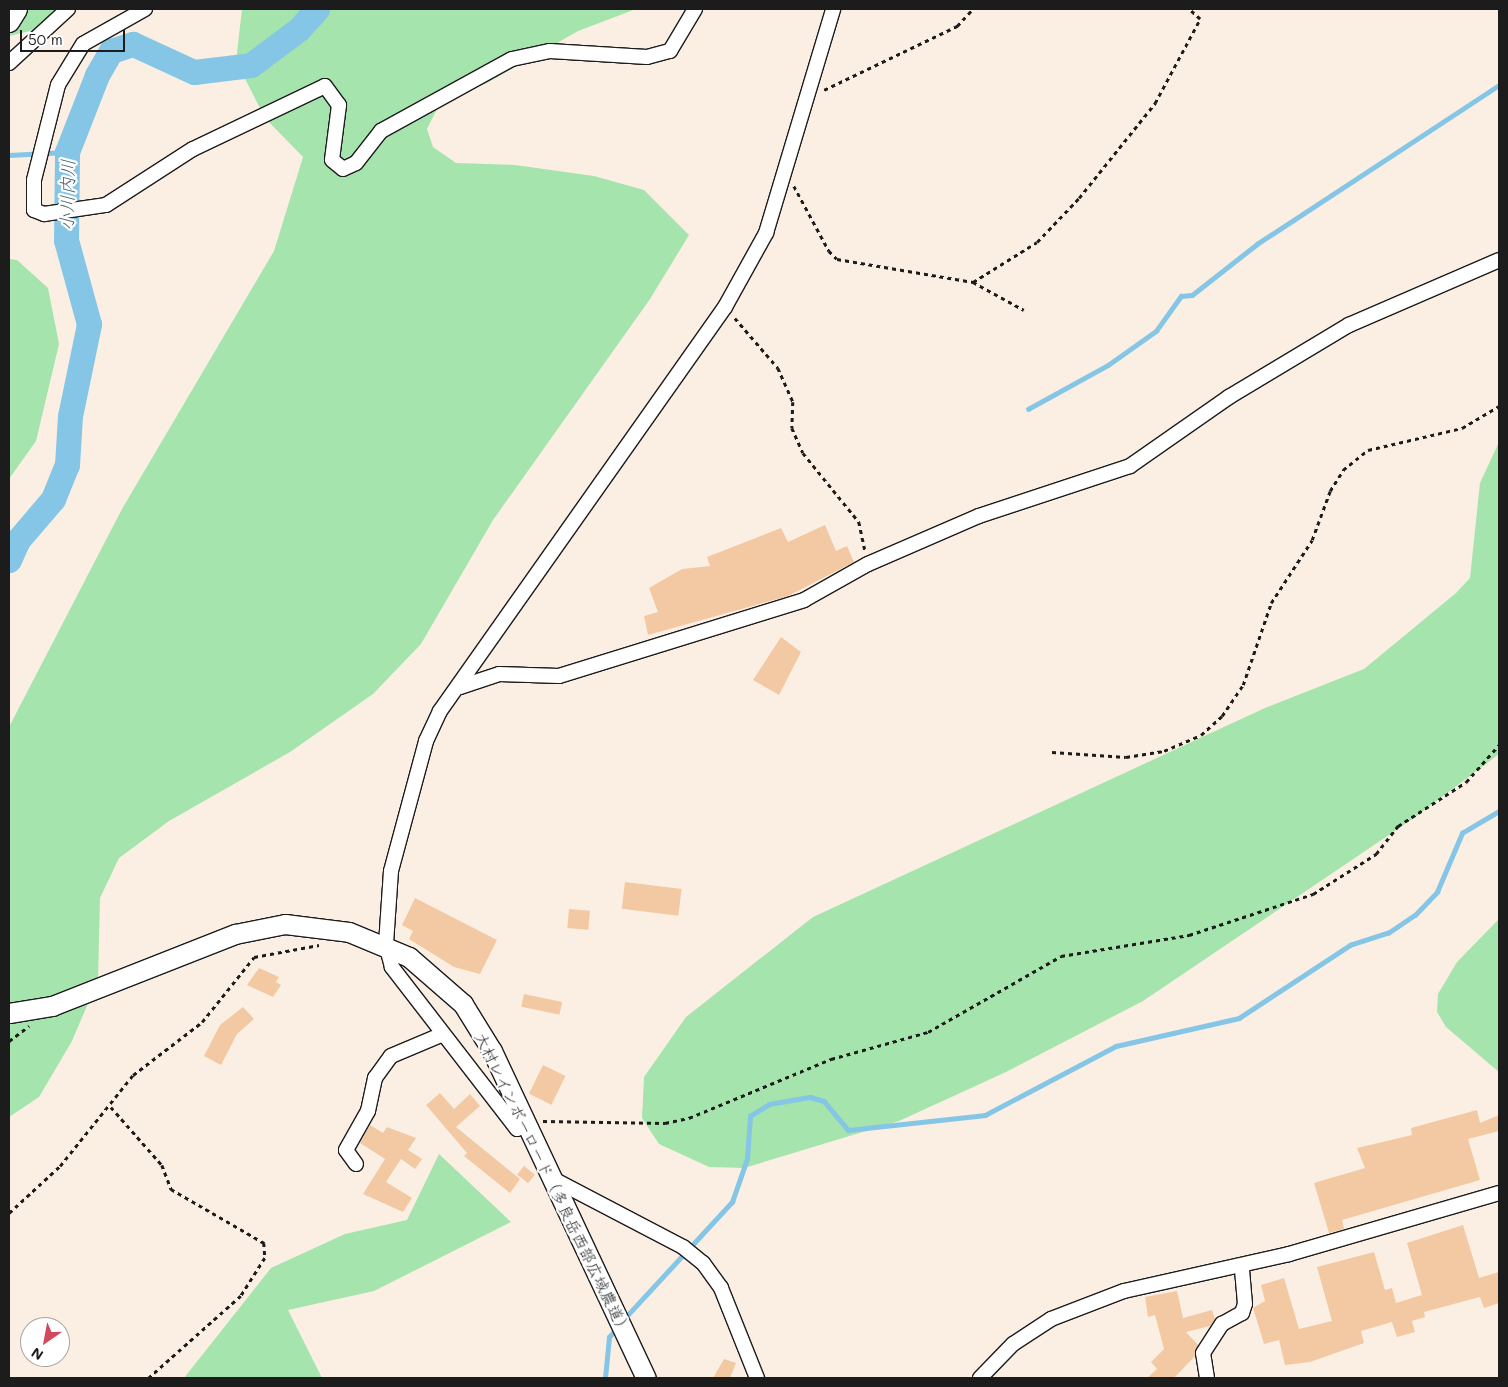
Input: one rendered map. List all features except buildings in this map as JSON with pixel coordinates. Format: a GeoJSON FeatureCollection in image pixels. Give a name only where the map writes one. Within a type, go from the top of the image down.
{"type":"FeatureCollection","features":[{"type":"Feature","properties":{"kind":"street"},"geometry":{"type":"LineString","coordinates":[[9,22],[18,9]]}},
{"type":"Feature","properties":{"kind":"street"},"geometry":{"type":"LineString","coordinates":[[9,63],[68,9]]}},
{"type":"Feature","properties":{"kind":"street"},"geometry":{"type":"LineString","coordinates":[[145,9],[83,44],[58,85],[46,125],[34,180],[31,200],[34,210],[44,214],[106,205],[193,150],[325,86],[339,105],[332,160],[343,169],[356,163],[381,131],[512,59],[550,51],[647,57],[670,51],[695,9]]}},
{"type":"Feature","properties":{"kind":"street"},"geometry":{"type":"LineString","coordinates":[[527,1124],[517,1128],[392,967],[386,944],[391,871],[426,741],[440,711],[460,687],[725,307],[766,234],[833,9]]}},
{"type":"Feature","properties":{"kind":"street"},"geometry":{"type":"LineString","coordinates":[[460,687],[499,674],[559,676],[756,618],[804,600],[868,564],[979,516],[1130,466],[1229,397],[1349,325],[1499,260]]}},
{"type":"Feature","properties":{"kind":"street","name":"大村レインボーロード（多良岳西部広域農道）"},"geometry":{"type":"LineString","coordinates":[[9,1013],[61,1003],[235,934],[285,924],[332,929],[386,944],[428,971],[464,1004],[527,1124],[646,1378]]}},
{"type":"Feature","properties":{"kind":"street"},"geometry":{"type":"LineString","coordinates":[[356,1164],[346,1150],[368,1111],[374,1078],[392,1056],[443,1034]]}},
{"type":"Feature","properties":{"kind":"street"},"geometry":{"type":"LineString","coordinates":[[553,1179],[684,1246],[703,1263],[721,1288],[757,1378]]}},
{"type":"Feature","properties":{"kind":"street"},"geometry":{"type":"LineString","coordinates":[[980,1378],[1014,1344],[1050,1319],[1124,1291],[1242,1266],[1499,1193]]}},
{"type":"Feature","properties":{"kind":"street"},"geometry":{"type":"LineString","coordinates":[[1207,1378],[1203,1353],[1222,1324],[1242,1313],[1245,1304],[1242,1266]]}},
{"type":"Feature","properties":{"kind":"path"},"geometry":{"type":"LineString","coordinates":[[806,97],[957,26],[973,9]]}},
{"type":"Feature","properties":{"kind":"path"},"geometry":{"type":"LineString","coordinates":[[973,282],[1037,242],[1079,198],[1155,103],[1200,19],[1189,9]]}},
{"type":"Feature","properties":{"kind":"path"},"geometry":{"type":"LineString","coordinates":[[783,181],[804,199],[828,252],[837,259],[973,282],[1024,310]]}},
{"type":"Feature","properties":{"kind":"path"},"geometry":{"type":"LineString","coordinates":[[725,307],[778,368],[793,402],[792,428],[803,453],[859,522],[868,564]]}},
{"type":"Feature","properties":{"kind":"path"},"geometry":{"type":"LineString","coordinates":[[1052,752],[1126,757],[1164,751],[1201,735],[1222,716],[1243,685],[1271,603],[1308,547],[1330,491],[1343,470],[1368,450],[1462,428],[1499,406]]}},
{"type":"Feature","properties":{"kind":"path"},"geometry":{"type":"LineString","coordinates":[[527,1124],[558,1118],[666,1124],[689,1118],[831,1059],[928,1032],[1060,956],[1189,935],[1313,894],[1376,854],[1398,826],[1466,782],[1499,745]]}},
{"type":"Feature","properties":{"kind":"path"},"geometry":{"type":"LineString","coordinates":[[9,1213],[60,1166],[111,1107],[133,1075],[202,1022],[254,957],[328,944],[332,929]]}},
{"type":"Feature","properties":{"kind":"path"},"geometry":{"type":"LineString","coordinates":[[111,1107],[162,1165],[171,1190],[264,1243],[265,1258],[242,1296],[149,1378]]}},
{"type":"Feature","properties":{"kind":"green space"},"geometry":{"type":"Polygon","coordinates":[[[9,9],[78,9],[58,24],[9,36],[9,9]]]}},
{"type":"Feature","properties":{"kind":"green space"},"geometry":{"type":"Polygon","coordinates":[[[242,9],[636,9],[578,31],[487,83],[441,101],[427,129],[433,147],[456,163],[515,165],[594,176],[644,190],[689,235],[650,299],[493,520],[421,644],[373,694],[290,752],[169,821],[119,858],[100,898],[98,980],[72,1041],[39,1097],[9,1117],[9,727],[122,509],[274,251],[303,157],[265,118],[236,61],[242,9]]]}},
{"type":"Feature","properties":{"kind":"green space"},"geometry":{"type":"Polygon","coordinates":[[[9,259],[17,260],[48,288],[59,344],[36,441],[9,479],[9,259]]]}},
{"type":"Feature","properties":{"kind":"green space"},"geometry":{"type":"Polygon","coordinates":[[[1499,442],[1499,754],[1414,818],[1143,1001],[1006,1072],[899,1121],[744,1168],[709,1167],[659,1144],[642,1118],[644,1077],[686,1017],[813,917],[1265,708],[1364,669],[1456,593],[1470,578],[1480,483],[1499,442]]]}},
{"type":"Feature","properties":{"kind":"green space"},"geometry":{"type":"Polygon","coordinates":[[[1499,919],[1499,1072],[1446,1027],[1437,1012],[1438,994],[1457,962],[1499,919]]]}},
{"type":"Feature","properties":{"kind":"green space"},"geometry":{"type":"Polygon","coordinates":[[[439,1154],[511,1222],[374,1291],[288,1310],[322,1378],[184,1378],[271,1268],[345,1234],[407,1220],[439,1154]]]}},
{"type":"Feature","properties":{"kind":"waterway","name":"小川内川"},"geometry":{"type":"LineString","coordinates":[[9,560],[18,540],[53,499],[67,465],[70,416],[89,324],[66,240],[67,152],[97,75],[111,51],[133,44],[194,72],[251,65],[299,29],[317,9]]}},
{"type":"Feature","properties":{"kind":"waterway"},"geometry":{"type":"LineString","coordinates":[[1028,409],[1108,365],[1156,331],[1181,296],[1192,295],[1257,244],[1499,85]]}},
{"type":"Feature","properties":{"kind":"waterway"},"geometry":{"type":"LineString","coordinates":[[9,155],[67,152]]}},
{"type":"Feature","properties":{"kind":"waterway"},"geometry":{"type":"LineString","coordinates":[[623,1320],[732,1202],[747,1159],[750,1116],[769,1104],[810,1097],[824,1101],[848,1130],[985,1115],[1116,1046],[1239,1018],[1350,945],[1388,933],[1415,915],[1437,892],[1462,833],[1499,811]]}},
{"type":"Feature","properties":{"kind":"waterway"},"geometry":{"type":"LineString","coordinates":[[605,1378],[609,1337],[617,1328]]}}]}
